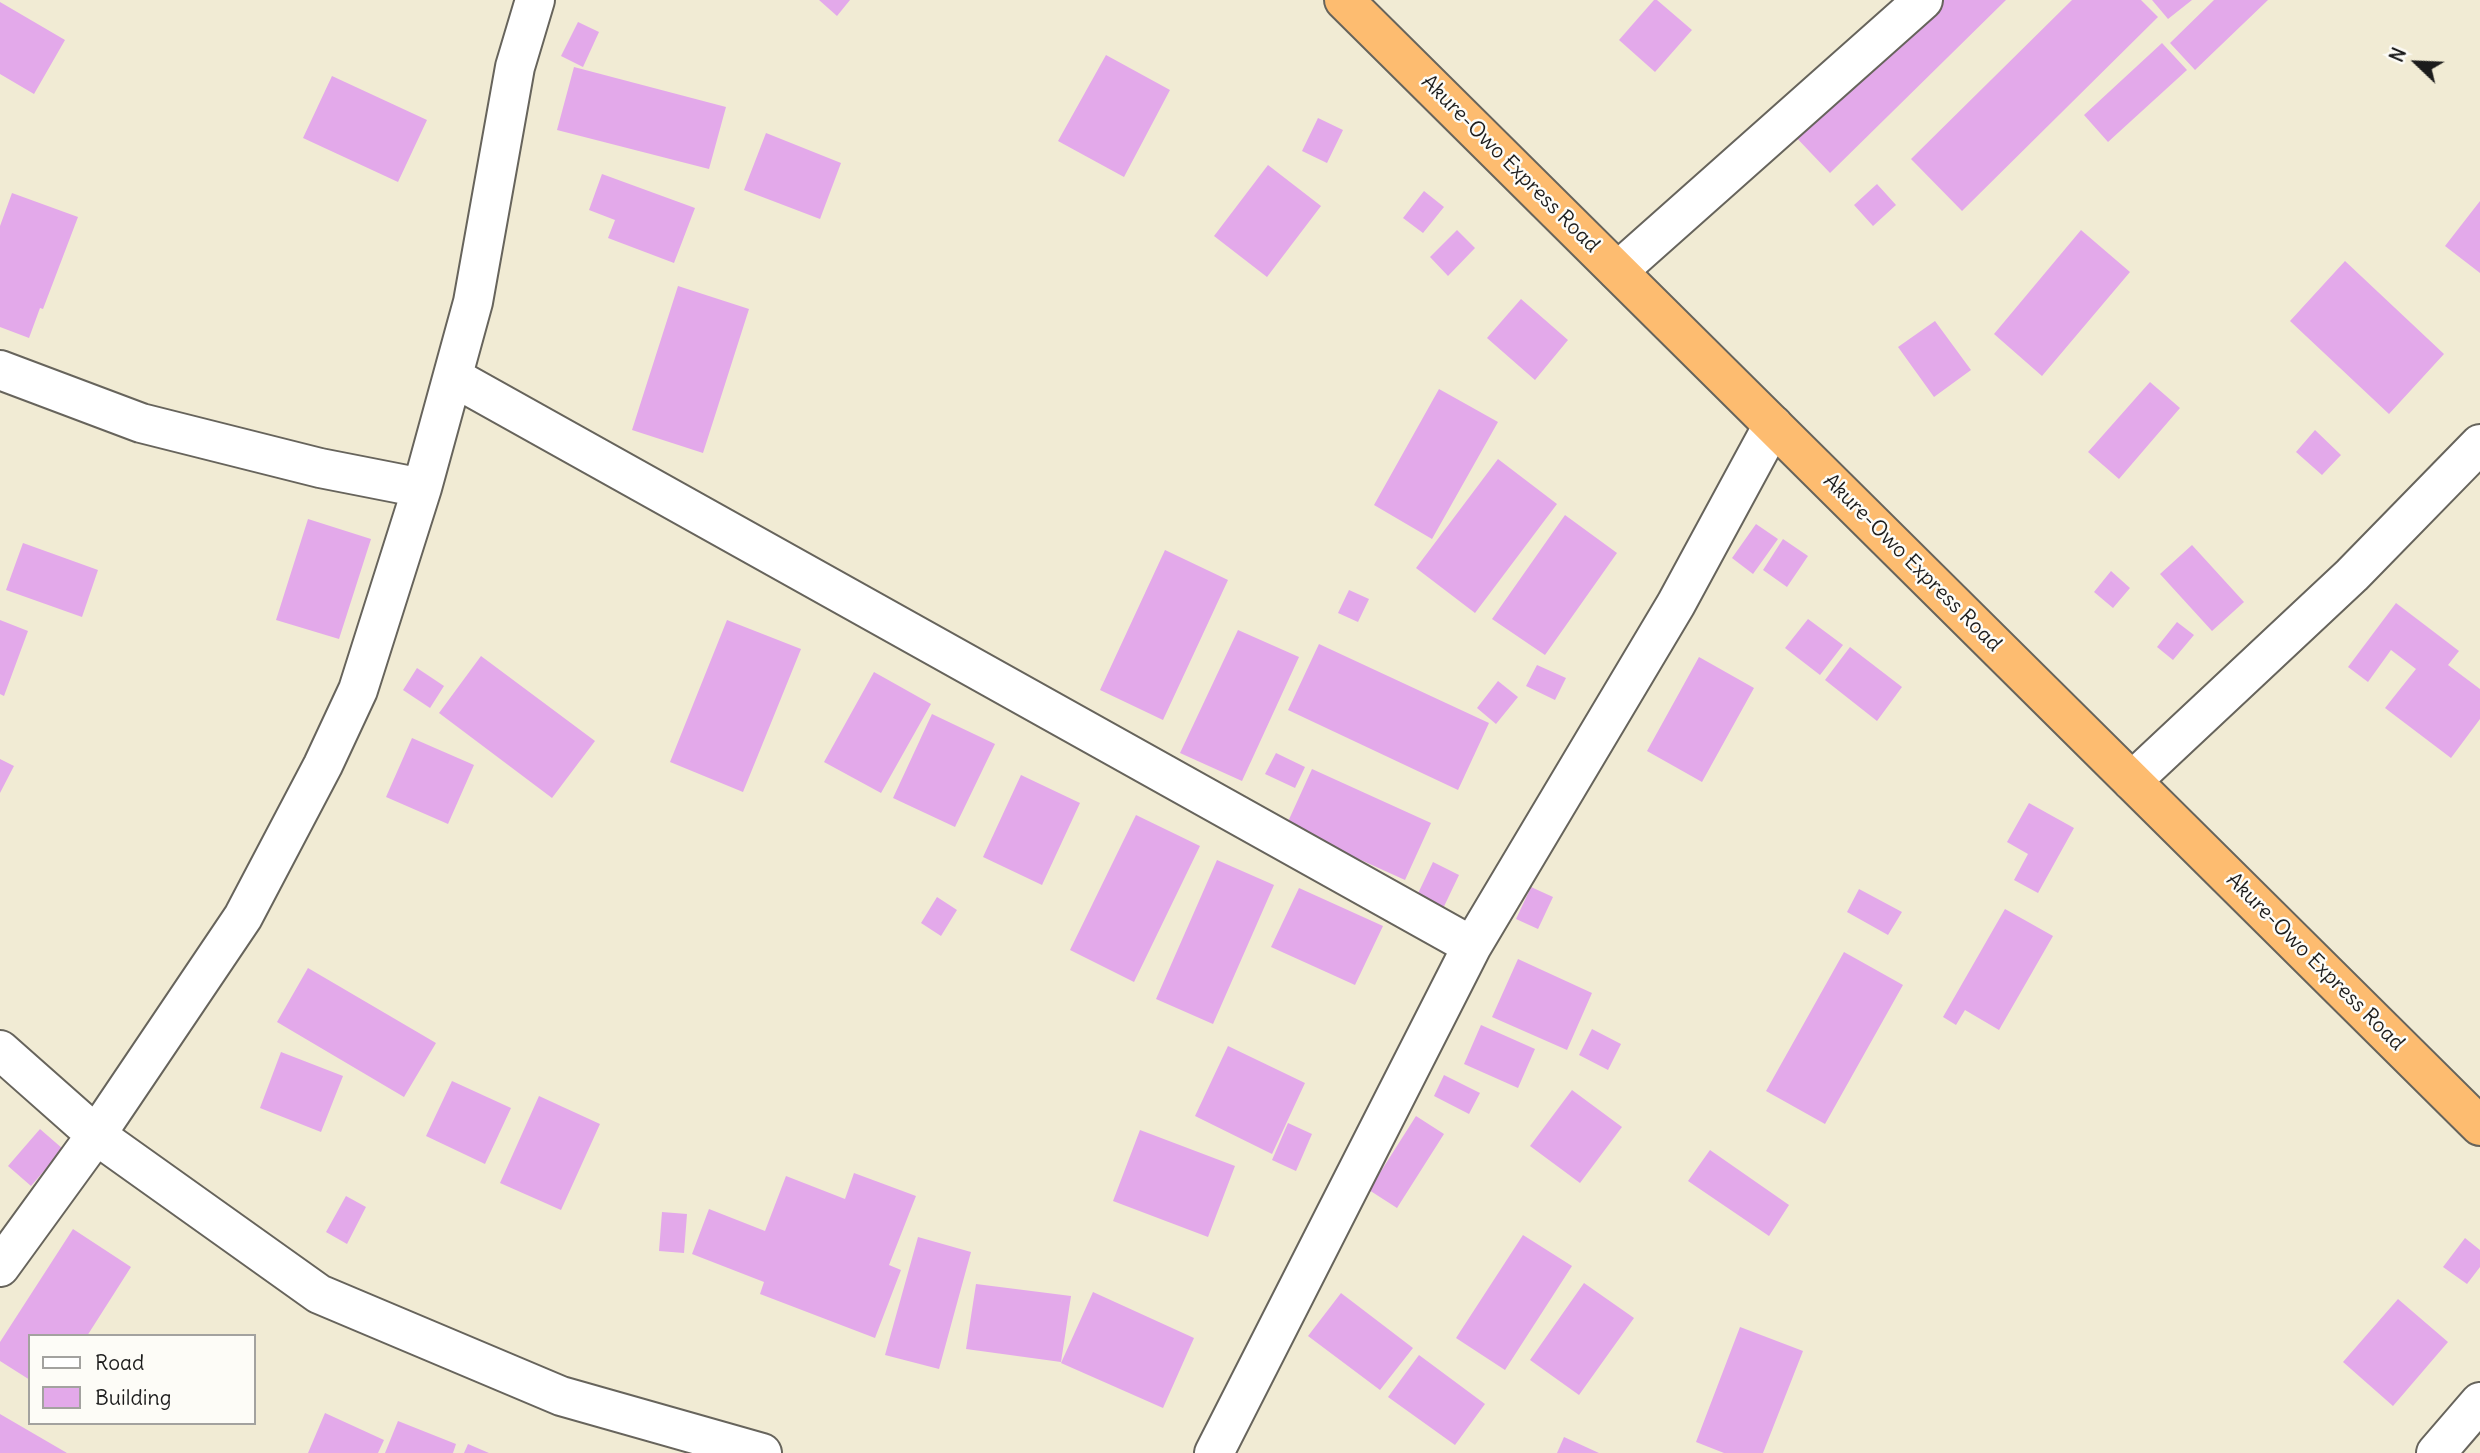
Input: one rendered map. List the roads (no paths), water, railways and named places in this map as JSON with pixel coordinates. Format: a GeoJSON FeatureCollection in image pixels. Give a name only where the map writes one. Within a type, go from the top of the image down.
{"type":"FeatureCollection","features":[{"type":"Feature","properties":{"kind":"highway","name":"Akure-Owo Express Road"},"geometry":{"type":"LineString","coordinates":[[1344,0],[2480,1126]]}},
{"type":"Feature","properties":{"kind":"street"},"geometry":{"type":"LineString","coordinates":[[0,1266],[96,1135],[243,917],[323,765],[358,690],[422,488],[473,302],[515,67],[535,0]]}},
{"type":"Feature","properties":{"kind":"street"},"geometry":{"type":"LineString","coordinates":[[1618,271],[1923,0]]}},
{"type":"Feature","properties":{"kind":"street"},"geometry":{"type":"LineString","coordinates":[[0,370],[141,423],[320,468],[422,488]]}},
{"type":"Feature","properties":{"kind":"street"},"geometry":{"type":"LineString","coordinates":[[453,377],[1472,946]]}},
{"type":"Feature","properties":{"kind":"street"},"geometry":{"type":"LineString","coordinates":[[1214,1453],[1472,946],[1676,604],[1773,425]]}},
{"type":"Feature","properties":{"kind":"street"},"geometry":{"type":"LineString","coordinates":[[2132,781],[2352,575],[2480,444]]}},
{"type":"Feature","properties":{"kind":"street"},"geometry":{"type":"LineString","coordinates":[[0,1051],[96,1135],[319,1294],[561,1396],[762,1453]]}},
{"type":"Feature","properties":{"kind":"street"},"geometry":{"type":"LineString","coordinates":[[2436,1453],[2480,1402]]}}]}
